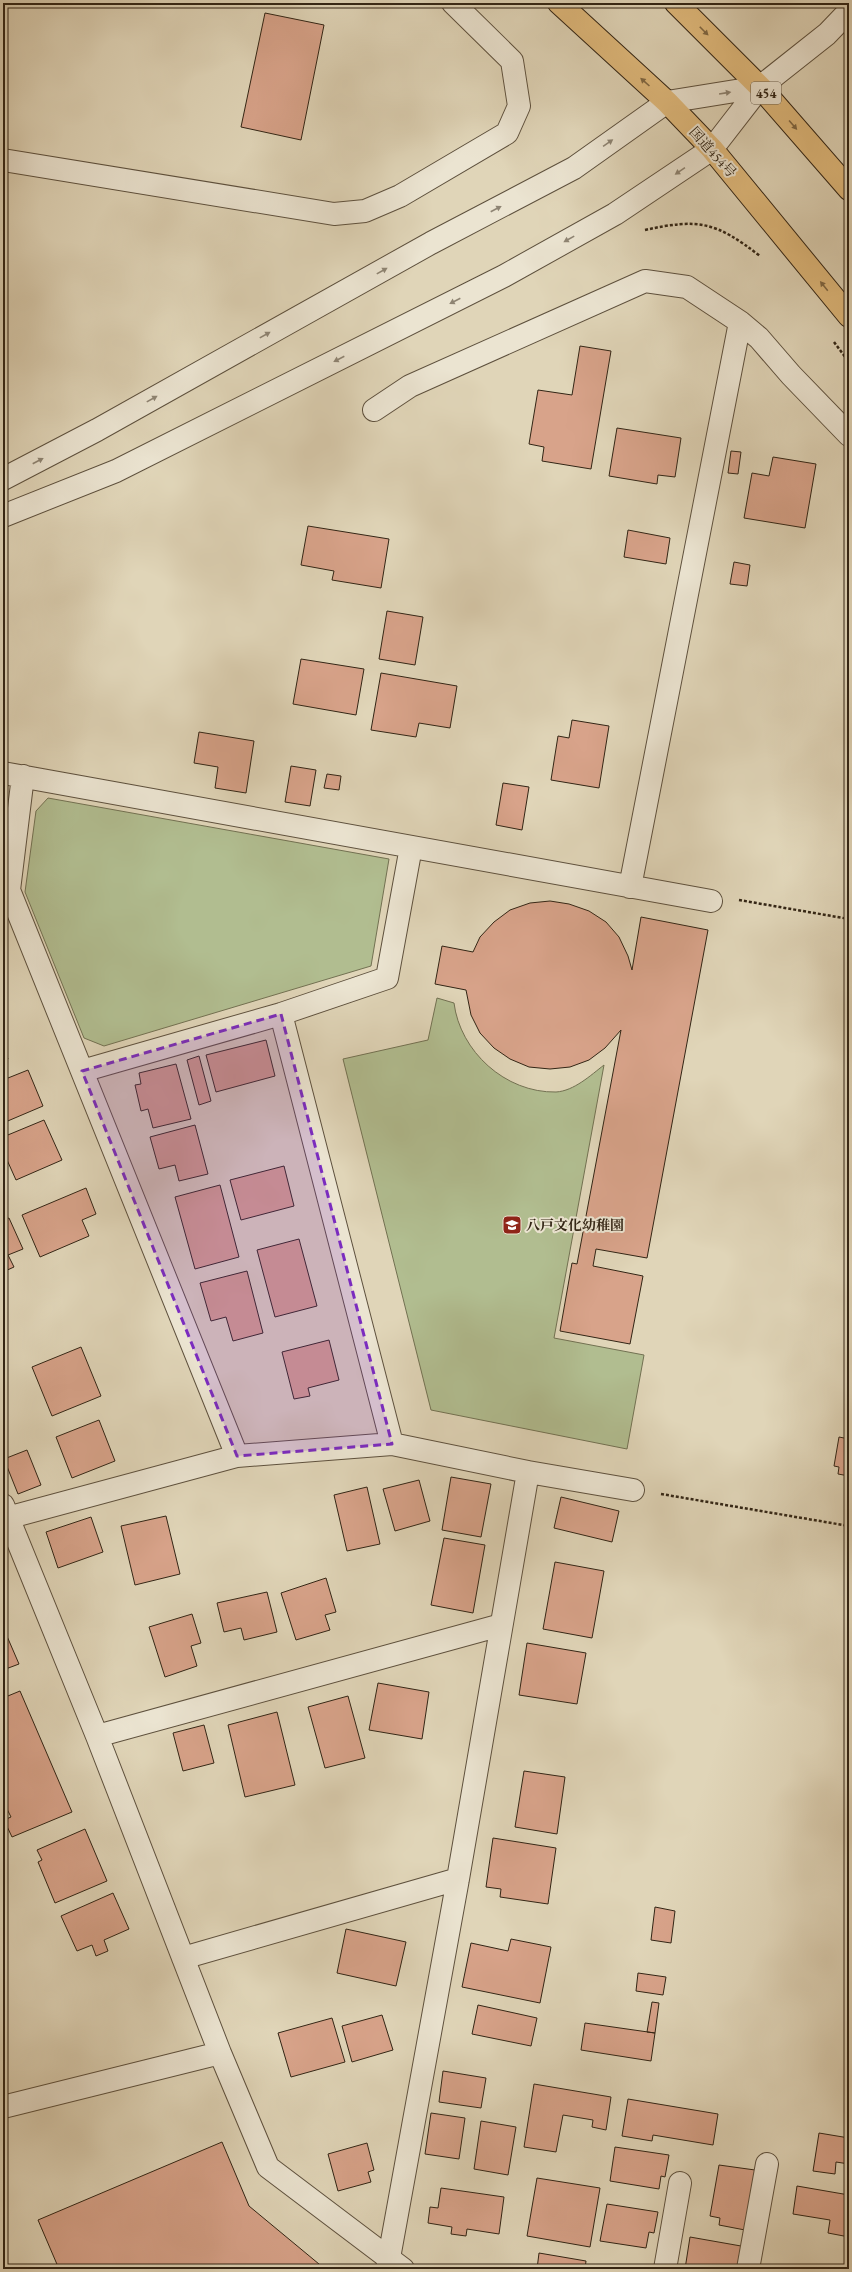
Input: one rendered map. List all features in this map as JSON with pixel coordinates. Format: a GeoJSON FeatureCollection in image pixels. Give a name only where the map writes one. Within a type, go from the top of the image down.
{"type":"FeatureCollection","features":[{"type":"Feature","properties":{"kind":"highway","name":"国道454号"},"geometry":{"type":"LineString","coordinates":[[559,3],[668,102],[712,149],[849,316]]}},
{"type":"Feature","properties":{"kind":"highway","name":"454"},"geometry":{"type":"LineString","coordinates":[[676,3],[760,87],[849,189]]}},
{"type":"Feature","properties":{"kind":"street"},"geometry":{"type":"LineString","coordinates":[[3,160],[334,214],[366,211],[400,196],[507,133],[519,106],[512,61],[453,3]]}},
{"type":"Feature","properties":{"kind":"street"},"geometry":{"type":"LineString","coordinates":[[3,516],[116,471],[504,276],[615,214],[712,149],[760,87],[827,34],[849,11]]}},
{"type":"Feature","properties":{"kind":"street"},"geometry":{"type":"LineString","coordinates":[[3,479],[97,430],[431,244],[574,168],[668,102],[760,87]]}},
{"type":"Feature","properties":{"kind":"street"},"geometry":{"type":"LineString","coordinates":[[374,410],[410,386],[645,281],[687,287],[740,322],[759,338],[791,375],[849,435]]}},
{"type":"Feature","properties":{"kind":"street"},"geometry":{"type":"LineString","coordinates":[[630,886],[740,322]]}},
{"type":"Feature","properties":{"kind":"street"},"geometry":{"type":"LineString","coordinates":[[236,1456],[9,890],[13,775],[711,901]]}},
{"type":"Feature","properties":{"kind":"street"},"geometry":{"type":"LineString","coordinates":[[82,1071],[281,1014],[387,978],[411,847]]}},
{"type":"Feature","properties":{"kind":"street"},"geometry":{"type":"LineString","coordinates":[[281,1014],[392,1444]]}},
{"type":"Feature","properties":{"kind":"street"},"geometry":{"type":"LineString","coordinates":[[528,1472],[393,2265],[268,2167],[220,2053],[96,1736],[5,1514],[236,1456],[392,1444],[528,1472],[633,1490]]}},
{"type":"Feature","properties":{"kind":"street"},"geometry":{"type":"LineString","coordinates":[[96,1736],[501,1625]]}},
{"type":"Feature","properties":{"kind":"street"},"geometry":{"type":"LineString","coordinates":[[183,1958],[458,1879]]}},
{"type":"Feature","properties":{"kind":"street"},"geometry":{"type":"LineString","coordinates":[[3,2107],[220,2053]]}},
{"type":"Feature","properties":{"kind":"street"},"geometry":{"type":"LineString","coordinates":[[748,2269],[767,2164]]}},
{"type":"Feature","properties":{"kind":"street"},"geometry":{"type":"LineString","coordinates":[[665,2269],[680,2184]]}},
{"type":"Feature","properties":{"kind":"path"},"geometry":{"type":"LineString","coordinates":[[642,231],[678,223],[705,224],[737,238],[761,257]]}},
{"type":"Feature","properties":{"kind":"path"},"geometry":{"type":"LineString","coordinates":[[831,337],[849,362]]}},
{"type":"Feature","properties":{"kind":"path"},"geometry":{"type":"LineString","coordinates":[[711,901],[739,900],[849,919]]}},
{"type":"Feature","properties":{"kind":"path"},"geometry":{"type":"LineString","coordinates":[[633,1490],[849,1526]]}},
{"type":"Feature","properties":{"kind":"highlighted area"},"geometry":{"type":"Polygon","coordinates":[[[281,1014],[392,1444],[237,1456],[82,1071],[281,1014]]]}},
{"type":"Feature","properties":{"kind":"green space"},"geometry":{"type":"Polygon","coordinates":[[[48,798],[389,859],[371,966],[104,1046],[84,1038],[25,892],[36,811],[48,798]]]}},
{"type":"Feature","properties":{"kind":"green space"},"geometry":{"type":"Polygon","coordinates":[[[437,998],[454,1003],[458,1021],[465,1037],[475,1053],[488,1066],[503,1077],[519,1085],[537,1090],[556,1092],[563,1091],[576,1086],[604,1065],[554,1338],[644,1355],[627,1449],[431,1410],[343,1059],[428,1040],[437,998]]]}},
{"type":"Feature","properties":{"kind":"building"},"geometry":{"type":"Polygon","coordinates":[[[265,13],[324,25],[301,140],[241,127],[265,13]]]}},
{"type":"Feature","properties":{"kind":"building"},"geometry":{"type":"Polygon","coordinates":[[[580,346],[611,351],[591,469],[542,461],[544,447],[529,444],[538,390],[572,395],[580,346]]]}},
{"type":"Feature","properties":{"kind":"building"},"geometry":{"type":"Polygon","coordinates":[[[617,428],[681,438],[675,477],[658,475],[657,484],[609,476],[617,428]]]}},
{"type":"Feature","properties":{"kind":"building"},"geometry":{"type":"Polygon","coordinates":[[[731,451],[741,452],[738,474],[728,473],[731,451]]]}},
{"type":"Feature","properties":{"kind":"building"},"geometry":{"type":"Polygon","coordinates":[[[773,457],[816,464],[805,528],[744,518],[752,473],[769,476],[773,457]]]}},
{"type":"Feature","properties":{"kind":"building"},"geometry":{"type":"Polygon","coordinates":[[[308,526],[389,539],[381,588],[332,580],[334,571],[301,565],[308,526]]]}},
{"type":"Feature","properties":{"kind":"building"},"geometry":{"type":"Polygon","coordinates":[[[628,530],[670,538],[666,564],[624,557],[628,530]]]}},
{"type":"Feature","properties":{"kind":"building"},"geometry":{"type":"Polygon","coordinates":[[[734,562],[750,565],[747,586],[730,584],[734,562]]]}},
{"type":"Feature","properties":{"kind":"building"},"geometry":{"type":"Polygon","coordinates":[[[387,611],[423,617],[415,665],[379,659],[387,611]]]}},
{"type":"Feature","properties":{"kind":"building"},"geometry":{"type":"Polygon","coordinates":[[[301,659],[364,669],[356,715],[293,704],[301,659]]]}},
{"type":"Feature","properties":{"kind":"building"},"geometry":{"type":"Polygon","coordinates":[[[381,673],[457,686],[450,728],[419,723],[416,737],[371,730],[381,673]]]}},
{"type":"Feature","properties":{"kind":"building"},"geometry":{"type":"Polygon","coordinates":[[[572,720],[609,726],[599,788],[551,780],[558,736],[569,738],[572,720]]]}},
{"type":"Feature","properties":{"kind":"building"},"geometry":{"type":"Polygon","coordinates":[[[199,732],[254,741],[246,793],[215,788],[218,767],[194,763],[199,732]]]}},
{"type":"Feature","properties":{"kind":"building"},"geometry":{"type":"Polygon","coordinates":[[[291,766],[316,770],[310,806],[285,802],[291,766]]]}},
{"type":"Feature","properties":{"kind":"building"},"geometry":{"type":"Polygon","coordinates":[[[327,774],[341,776],[339,790],[324,788],[327,774]]]}},
{"type":"Feature","properties":{"kind":"building"},"geometry":{"type":"Polygon","coordinates":[[[503,783],[529,787],[522,830],[496,825],[503,783]]]}},
{"type":"Feature","properties":{"kind":"building"},"geometry":{"type":"Polygon","coordinates":[[[550,901],[569,904],[589,911],[606,922],[619,937],[628,956],[632,970],[641,917],[708,930],[647,1258],[596,1249],[593,1266],[643,1276],[630,1344],[560,1331],[572,1263],[577,1264],[621,1030],[605,1048],[589,1060],[570,1067],[550,1069],[529,1067],[510,1059],[494,1048],[480,1033],[471,1015],[466,990],[435,984],[442,946],[473,952],[480,937],[494,922],[510,910],[530,903],[550,901]]]}},
{"type":"Feature","properties":{"kind":"building"},"geometry":{"type":"Polygon","coordinates":[[[266,1040],[275,1076],[216,1092],[206,1055],[266,1040]]]}},
{"type":"Feature","properties":{"kind":"building"},"geometry":{"type":"Polygon","coordinates":[[[3,1047],[8,1059],[3,1061],[3,1047]]]}},
{"type":"Feature","properties":{"kind":"building"},"geometry":{"type":"Polygon","coordinates":[[[199,1056],[211,1101],[199,1105],[187,1060],[199,1056]]]}},
{"type":"Feature","properties":{"kind":"building"},"geometry":{"type":"Polygon","coordinates":[[[176,1064],[191,1119],[153,1128],[148,1109],[141,1111],[135,1085],[141,1084],[139,1073],[176,1064]]]}},
{"type":"Feature","properties":{"kind":"building"},"geometry":{"type":"Polygon","coordinates":[[[28,1070],[43,1106],[3,1123],[3,1080],[28,1070]]]}},
{"type":"Feature","properties":{"kind":"building"},"geometry":{"type":"Polygon","coordinates":[[[44,1120],[62,1160],[16,1180],[3,1151],[3,1137],[44,1120]]]}},
{"type":"Feature","properties":{"kind":"building"},"geometry":{"type":"Polygon","coordinates":[[[195,1125],[208,1174],[179,1181],[175,1165],[159,1169],[150,1137],[195,1125]]]}},
{"type":"Feature","properties":{"kind":"building"},"geometry":{"type":"Polygon","coordinates":[[[284,1166],[294,1206],[241,1220],[230,1180],[284,1166]]]}},
{"type":"Feature","properties":{"kind":"building"},"geometry":{"type":"Polygon","coordinates":[[[220,1185],[239,1257],[195,1269],[175,1197],[220,1185]]]}},
{"type":"Feature","properties":{"kind":"building"},"geometry":{"type":"Polygon","coordinates":[[[86,1188],[96,1214],[82,1220],[89,1236],[40,1257],[22,1215],[86,1188]]]}},
{"type":"Feature","properties":{"kind":"building"},"geometry":{"type":"Polygon","coordinates":[[[9,1218],[23,1249],[8,1255],[14,1267],[3,1272],[3,1220],[9,1218]]]}},
{"type":"Feature","properties":{"kind":"building"},"geometry":{"type":"Polygon","coordinates":[[[299,1239],[317,1306],[275,1317],[257,1250],[299,1239]]]}},
{"type":"Feature","properties":{"kind":"building"},"geometry":{"type":"Polygon","coordinates":[[[247,1271],[263,1333],[233,1341],[226,1317],[211,1321],[200,1283],[247,1271]]]}},
{"type":"Feature","properties":{"kind":"building"},"geometry":{"type":"Polygon","coordinates":[[[329,1340],[339,1380],[308,1388],[310,1396],[294,1399],[282,1352],[329,1340]]]}},
{"type":"Feature","properties":{"kind":"building"},"geometry":{"type":"Polygon","coordinates":[[[81,1347],[101,1396],[52,1416],[32,1367],[81,1347]]]}},
{"type":"Feature","properties":{"kind":"building"},"geometry":{"type":"Polygon","coordinates":[[[99,1420],[115,1461],[72,1478],[56,1437],[99,1420]]]}},
{"type":"Feature","properties":{"kind":"building"},"geometry":{"type":"Polygon","coordinates":[[[839,1437],[849,1439],[849,1476],[838,1474],[839,1467],[834,1466],[839,1437]]]}},
{"type":"Feature","properties":{"kind":"building"},"geometry":{"type":"Polygon","coordinates":[[[27,1450],[41,1485],[18,1494],[4,1459],[27,1450]]]}},
{"type":"Feature","properties":{"kind":"building"},"geometry":{"type":"Polygon","coordinates":[[[451,1477],[491,1484],[481,1537],[442,1530],[451,1477]]]}},
{"type":"Feature","properties":{"kind":"building"},"geometry":{"type":"Polygon","coordinates":[[[419,1480],[430,1521],[395,1531],[383,1489],[419,1480]]]}},
{"type":"Feature","properties":{"kind":"building"},"geometry":{"type":"Polygon","coordinates":[[[367,1487],[380,1544],[347,1551],[334,1495],[367,1487]]]}},
{"type":"Feature","properties":{"kind":"building"},"geometry":{"type":"Polygon","coordinates":[[[561,1497],[619,1511],[612,1542],[554,1528],[561,1497]]]}},
{"type":"Feature","properties":{"kind":"building"},"geometry":{"type":"Polygon","coordinates":[[[166,1516],[180,1574],[135,1585],[121,1526],[166,1516]]]}},
{"type":"Feature","properties":{"kind":"building"},"geometry":{"type":"Polygon","coordinates":[[[91,1517],[103,1552],[58,1568],[46,1532],[91,1517]]]}},
{"type":"Feature","properties":{"kind":"building"},"geometry":{"type":"Polygon","coordinates":[[[444,1538],[485,1545],[473,1613],[431,1605],[444,1538]]]}},
{"type":"Feature","properties":{"kind":"building"},"geometry":{"type":"Polygon","coordinates":[[[555,1562],[604,1571],[592,1638],[543,1629],[555,1562]]]}},
{"type":"Feature","properties":{"kind":"building"},"geometry":{"type":"Polygon","coordinates":[[[326,1578],[336,1612],[325,1615],[330,1630],[296,1640],[281,1593],[326,1578]]]}},
{"type":"Feature","properties":{"kind":"building"},"geometry":{"type":"Polygon","coordinates":[[[267,1592],[277,1632],[244,1640],[241,1628],[224,1632],[217,1603],[267,1592]]]}},
{"type":"Feature","properties":{"kind":"building"},"geometry":{"type":"Polygon","coordinates":[[[192,1614],[201,1643],[191,1646],[197,1666],[165,1677],[149,1627],[192,1614]]]}},
{"type":"Feature","properties":{"kind":"building"},"geometry":{"type":"Polygon","coordinates":[[[3,1627],[19,1664],[3,1670],[3,1627]]]}},
{"type":"Feature","properties":{"kind":"building"},"geometry":{"type":"Polygon","coordinates":[[[527,1643],[586,1653],[577,1704],[519,1695],[527,1643]]]}},
{"type":"Feature","properties":{"kind":"building"},"geometry":{"type":"Polygon","coordinates":[[[378,1683],[429,1692],[422,1739],[369,1730],[378,1683]]]}},
{"type":"Feature","properties":{"kind":"building"},"geometry":{"type":"Polygon","coordinates":[[[20,1691],[72,1812],[12,1837],[4,1820],[11,1817],[3,1801],[3,1698],[20,1691]]]}},
{"type":"Feature","properties":{"kind":"building"},"geometry":{"type":"Polygon","coordinates":[[[348,1696],[365,1758],[325,1768],[308,1707],[348,1696]]]}},
{"type":"Feature","properties":{"kind":"building"},"geometry":{"type":"Polygon","coordinates":[[[277,1712],[295,1785],[245,1797],[228,1725],[277,1712]]]}},
{"type":"Feature","properties":{"kind":"building"},"geometry":{"type":"Polygon","coordinates":[[[204,1725],[214,1763],[183,1771],[173,1733],[204,1725]]]}},
{"type":"Feature","properties":{"kind":"building"},"geometry":{"type":"Polygon","coordinates":[[[524,1771],[565,1777],[557,1834],[515,1827],[524,1771]]]}},
{"type":"Feature","properties":{"kind":"building"},"geometry":{"type":"Polygon","coordinates":[[[85,1829],[107,1881],[55,1903],[38,1862],[42,1860],[37,1850],[85,1829]]]}},
{"type":"Feature","properties":{"kind":"building"},"geometry":{"type":"Polygon","coordinates":[[[493,1838],[556,1848],[548,1904],[500,1897],[501,1889],[486,1887],[493,1838]]]}},
{"type":"Feature","properties":{"kind":"building"},"geometry":{"type":"Polygon","coordinates":[[[113,1893],[129,1929],[104,1940],[108,1951],[96,1956],[92,1945],[77,1951],[61,1916],[113,1893]]]}},
{"type":"Feature","properties":{"kind":"building"},"geometry":{"type":"Polygon","coordinates":[[[655,1907],[675,1911],[671,1943],[651,1940],[655,1907]]]}},
{"type":"Feature","properties":{"kind":"building"},"geometry":{"type":"Polygon","coordinates":[[[346,1929],[406,1942],[396,1986],[337,1973],[346,1929]]]}},
{"type":"Feature","properties":{"kind":"building"},"geometry":{"type":"Polygon","coordinates":[[[511,1939],[551,1947],[540,2003],[462,1987],[471,1943],[508,1951],[511,1939]]]}},
{"type":"Feature","properties":{"kind":"building"},"geometry":{"type":"Polygon","coordinates":[[[638,1973],[666,1977],[663,1995],[636,1991],[638,1973]]]}},
{"type":"Feature","properties":{"kind":"building"},"geometry":{"type":"Polygon","coordinates":[[[652,2002],[659,2003],[655,2033],[647,2032],[652,2002]]]}},
{"type":"Feature","properties":{"kind":"building"},"geometry":{"type":"Polygon","coordinates":[[[478,2005],[537,2018],[531,2046],[472,2034],[478,2005]]]}},
{"type":"Feature","properties":{"kind":"building"},"geometry":{"type":"Polygon","coordinates":[[[382,2015],[393,2050],[352,2062],[342,2026],[382,2015]]]}},
{"type":"Feature","properties":{"kind":"building"},"geometry":{"type":"Polygon","coordinates":[[[332,2018],[345,2062],[291,2077],[278,2033],[332,2018]]]}},
{"type":"Feature","properties":{"kind":"building"},"geometry":{"type":"Polygon","coordinates":[[[585,2023],[655,2033],[651,2061],[581,2050],[585,2023]]]}},
{"type":"Feature","properties":{"kind":"building"},"geometry":{"type":"Polygon","coordinates":[[[443,2071],[486,2078],[481,2108],[439,2102],[443,2071]]]}},
{"type":"Feature","properties":{"kind":"building"},"geometry":{"type":"Polygon","coordinates":[[[534,2084],[611,2097],[606,2130],[592,2127],[593,2120],[563,2115],[556,2152],[524,2147],[534,2084]]]}},
{"type":"Feature","properties":{"kind":"building"},"geometry":{"type":"Polygon","coordinates":[[[628,2099],[718,2114],[713,2145],[653,2135],[652,2141],[622,2136],[628,2099]]]}},
{"type":"Feature","properties":{"kind":"building"},"geometry":{"type":"Polygon","coordinates":[[[431,2113],[465,2118],[459,2159],[425,2154],[431,2113]]]}},
{"type":"Feature","properties":{"kind":"building"},"geometry":{"type":"Polygon","coordinates":[[[481,2121],[516,2127],[508,2175],[474,2169],[481,2121]]]}},
{"type":"Feature","properties":{"kind":"building"},"geometry":{"type":"Polygon","coordinates":[[[819,2133],[849,2138],[849,2164],[836,2162],[835,2174],[813,2171],[819,2133]]]}},
{"type":"Feature","properties":{"kind":"building"},"geometry":{"type":"Polygon","coordinates":[[[222,2142],[249,2206],[325,2269],[59,2269],[38,2220],[222,2142]]]}},
{"type":"Feature","properties":{"kind":"building"},"geometry":{"type":"Polygon","coordinates":[[[367,2143],[374,2170],[368,2172],[371,2182],[338,2191],[328,2154],[367,2143]]]}},
{"type":"Feature","properties":{"kind":"building"},"geometry":{"type":"Polygon","coordinates":[[[615,2147],[669,2155],[665,2177],[661,2176],[659,2189],[610,2181],[615,2147]]]}},
{"type":"Feature","properties":{"kind":"building"},"geometry":{"type":"Polygon","coordinates":[[[719,2165],[755,2170],[745,2230],[719,2225],[720,2218],[710,2216],[719,2165]]]}},
{"type":"Feature","properties":{"kind":"building"},"geometry":{"type":"Polygon","coordinates":[[[537,2178],[600,2188],[590,2247],[527,2236],[537,2178]]]}},
{"type":"Feature","properties":{"kind":"building"},"geometry":{"type":"Polygon","coordinates":[[[797,2186],[849,2195],[849,2237],[828,2233],[830,2220],[793,2214],[797,2186]]]}},
{"type":"Feature","properties":{"kind":"building"},"geometry":{"type":"Polygon","coordinates":[[[441,2188],[504,2197],[499,2234],[467,2229],[466,2236],[451,2234],[452,2227],[428,2223],[430,2207],[438,2208],[441,2188]]]}},
{"type":"Feature","properties":{"kind":"building"},"geometry":{"type":"Polygon","coordinates":[[[607,2204],[658,2212],[654,2233],[649,2232],[646,2248],[600,2241],[607,2204]]]}},
{"type":"Feature","properties":{"kind":"building"},"geometry":{"type":"Polygon","coordinates":[[[690,2237],[741,2246],[737,2269],[685,2269],[690,2237]]]}},
{"type":"Feature","properties":{"kind":"building"},"geometry":{"type":"Polygon","coordinates":[[[539,2253],[586,2261],[585,2269],[537,2269],[539,2253]]]}},
{"type":"Feature","properties":{"kind":"place","name":"八戸文化幼稚園"},"geometry":{"type":"Point","coordinates":[512,1225]}}]}
